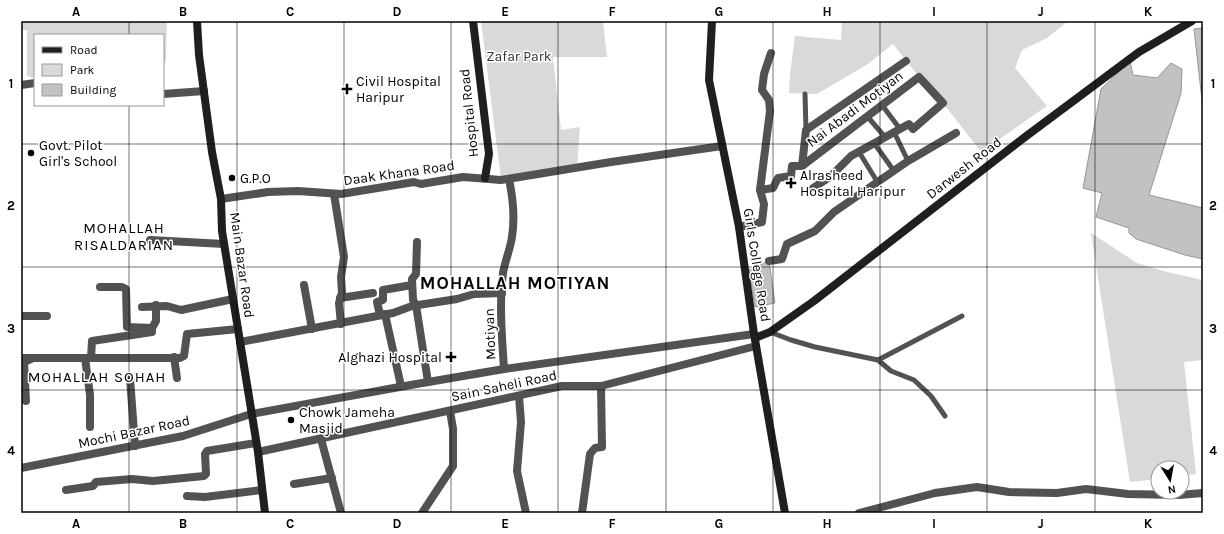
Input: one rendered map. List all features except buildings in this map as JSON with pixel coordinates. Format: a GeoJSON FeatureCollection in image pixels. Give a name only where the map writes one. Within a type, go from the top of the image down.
{"type":"FeatureCollection","features":[{"type":"Feature","properties":{"kind":"main road","name":"Main Bazar Road"},"geometry":{"type":"LineString","coordinates":[[198,21],[199,55],[212,152],[221,199],[224,244],[258,452],[265,513]]}},
{"type":"Feature","properties":{"kind":"main road","name":"Hospital Road"},"geometry":{"type":"LineString","coordinates":[[472,21],[489,154],[485,178]]}},
{"type":"Feature","properties":{"kind":"main road","name":"Girls College Road"},"geometry":{"type":"LineString","coordinates":[[712,21],[708,80],[740,228],[755,340],[785,513]]}},
{"type":"Feature","properties":{"kind":"main road","name":"Darwesh Road"},"geometry":{"type":"LineString","coordinates":[[755,340],[770,332],[820,296],[1093,85],[1139,52],[1192,21]]}},
{"type":"Feature","properties":{"kind":"street"},"geometry":{"type":"LineString","coordinates":[[740,228],[762,222],[764,204],[760,190],[770,111],[769,100],[762,90],[764,74],[771,53]]}},
{"type":"Feature","properties":{"kind":"street","name":"Nai Abadi Motiyan"},"geometry":{"type":"LineString","coordinates":[[802,166],[806,130],[906,61]]}},
{"type":"Feature","properties":{"kind":"street","name":"Nai Abadi Motiyan"},"geometry":{"type":"LineString","coordinates":[[760,190],[773,188],[778,178],[791,176],[792,166],[802,166],[919,77],[943,103],[914,129],[909,124],[851,156],[830,177],[813,188]]}},
{"type":"Feature","properties":{"kind":"street"},"geometry":{"type":"LineString","coordinates":[[21,85],[34,83]]}},
{"type":"Feature","properties":{"kind":"street"},"geometry":{"type":"LineString","coordinates":[[164,94],[204,91]]}},
{"type":"Feature","properties":{"kind":"street"},"geometry":{"type":"LineString","coordinates":[[769,261],[782,259],[787,244],[815,231],[834,212],[908,161],[956,133]]}},
{"type":"Feature","properties":{"kind":"street","name":"Daak Khana Road"},"geometry":{"type":"LineString","coordinates":[[221,199],[268,192],[298,191],[334,194],[414,182],[422,184],[463,177],[477,180],[485,178],[501,180],[722,146]]}},
{"type":"Feature","properties":{"kind":"street","name":"Motiyan"},"geometry":{"type":"LineString","coordinates":[[504,369],[500,324],[503,272],[512,238],[514,212],[509,179]]}},
{"type":"Feature","properties":{"kind":"street"},"geometry":{"type":"LineString","coordinates":[[334,194],[344,257],[341,277],[342,293],[338,303],[341,324]]}},
{"type":"Feature","properties":{"kind":"street"},"geometry":{"type":"LineString","coordinates":[[150,240],[224,244]]}},
{"type":"Feature","properties":{"kind":"street"},"geometry":{"type":"LineString","coordinates":[[417,242],[416,274],[412,278],[413,300],[416,305],[428,382]]}},
{"type":"Feature","properties":{"kind":"street"},"geometry":{"type":"LineString","coordinates":[[304,285],[312,329]]}},
{"type":"Feature","properties":{"kind":"street"},"geometry":{"type":"LineString","coordinates":[[401,386],[378,302],[383,300],[383,290],[412,285]]}},
{"type":"Feature","properties":{"kind":"street"},"geometry":{"type":"LineString","coordinates":[[100,287],[122,287],[126,289],[127,327],[152,328]]}},
{"type":"Feature","properties":{"kind":"street"},"geometry":{"type":"LineString","coordinates":[[340,298],[373,293]]}},
{"type":"Feature","properties":{"kind":"street"},"geometry":{"type":"LineString","coordinates":[[240,342],[341,324],[382,315],[416,305],[457,299],[474,294],[502,293]]}},
{"type":"Feature","properties":{"kind":"street"},"geometry":{"type":"LineString","coordinates":[[142,307],[156,305],[181,310],[233,300]]}},
{"type":"Feature","properties":{"kind":"street"},"geometry":{"type":"LineString","coordinates":[[90,427],[88,358],[92,341],[151,333],[156,321],[156,305]]}},
{"type":"Feature","properties":{"kind":"street"},"geometry":{"type":"LineString","coordinates":[[21,316],[47,316]]}},
{"type":"Feature","properties":{"kind":"street"},"geometry":{"type":"LineString","coordinates":[[21,358],[180,358],[184,356],[187,334],[238,329]]}},
{"type":"Feature","properties":{"kind":"street","name":"Sain Saheli Road"},"geometry":{"type":"LineString","coordinates":[[251,414],[401,386],[504,369],[755,340]]}},
{"type":"Feature","properties":{"kind":"street","name":"Sain Saheli Road"},"geometry":{"type":"LineString","coordinates":[[258,452],[562,386],[601,386],[755,340]]}},
{"type":"Feature","properties":{"kind":"street"},"geometry":{"type":"LineString","coordinates":[[174,357],[177,378]]}},
{"type":"Feature","properties":{"kind":"street"},"geometry":{"type":"LineString","coordinates":[[26,401],[24,362],[31,359]]}},
{"type":"Feature","properties":{"kind":"street"},"geometry":{"type":"LineString","coordinates":[[130,378],[135,446]]}},
{"type":"Feature","properties":{"kind":"street"},"geometry":{"type":"LineString","coordinates":[[582,513],[590,454],[595,448],[602,447],[601,386]]}},
{"type":"Feature","properties":{"kind":"street"},"geometry":{"type":"LineString","coordinates":[[519,396],[521,422],[517,470],[526,513]]}},
{"type":"Feature","properties":{"kind":"street"},"geometry":{"type":"LineString","coordinates":[[422,513],[453,466],[453,430],[450,411]]}},
{"type":"Feature","properties":{"kind":"street","name":"Mochi Bazar Road"},"geometry":{"type":"LineString","coordinates":[[21,468],[183,436],[251,414]]}},
{"type":"Feature","properties":{"kind":"street"},"geometry":{"type":"LineString","coordinates":[[320,439],[341,513]]}},
{"type":"Feature","properties":{"kind":"street"},"geometry":{"type":"LineString","coordinates":[[66,490],[93,486],[96,482],[132,479],[153,481],[204,476],[206,474],[205,454],[207,451],[256,443]]}},
{"type":"Feature","properties":{"kind":"street"},"geometry":{"type":"LineString","coordinates":[[294,484],[332,478]]}},
{"type":"Feature","properties":{"kind":"street"},"geometry":{"type":"LineString","coordinates":[[859,513],[935,493],[977,487],[1009,492],[1057,492],[1086,489],[1128,494],[1179,495],[1203,493]]}},
{"type":"Feature","properties":{"kind":"street"},"geometry":{"type":"LineString","coordinates":[[187,496],[205,497],[262,490]]}},
{"type":"Feature","properties":{"kind":"lane"},"geometry":{"type":"LineString","coordinates":[[805,94],[806,130]]}},
{"type":"Feature","properties":{"kind":"lane"},"geometry":{"type":"LineString","coordinates":[[882,106],[897,130],[908,161]]}},
{"type":"Feature","properties":{"kind":"lane"},"geometry":{"type":"LineString","coordinates":[[867,116],[884,137]]}},
{"type":"Feature","properties":{"kind":"lane"},"geometry":{"type":"LineString","coordinates":[[874,143],[894,171]]}},
{"type":"Feature","properties":{"kind":"lane"},"geometry":{"type":"LineString","coordinates":[[859,152],[878,183]]}},
{"type":"Feature","properties":{"kind":"lane"},"geometry":{"type":"LineString","coordinates":[[878,360],[962,316]]}},
{"type":"Feature","properties":{"kind":"lane"},"geometry":{"type":"LineString","coordinates":[[770,332],[815,347],[878,360],[891,370],[914,380],[931,396],[945,416]]}},
{"type":"Feature","properties":{"kind":"green space"},"geometry":{"type":"Polygon","coordinates":[[[21,21],[167,21],[166,61],[164,64],[164,34],[34,34],[34,78],[27,76],[27,30],[21,30],[21,21]]]}},
{"type":"Feature","properties":{"kind":"green space","name":"Zafar Park"},"geometry":{"type":"Polygon","coordinates":[[[481,21],[603,21],[607,57],[553,57],[561,130],[580,127],[577,168],[501,179],[481,21]]]}},
{"type":"Feature","properties":{"kind":"green space"},"geometry":{"type":"Polygon","coordinates":[[[842,21],[1068,21],[1047,38],[1022,50],[1015,68],[1047,106],[981,152],[943,103],[919,77],[893,44],[868,64],[817,94],[789,93],[795,36],[841,40],[842,21]]]}},
{"type":"Feature","properties":{"kind":"green space"},"geometry":{"type":"Polygon","coordinates":[[[1091,233],[1137,263],[1167,272],[1203,280],[1203,360],[1184,362],[1196,474],[1190,475],[1190,460],[1150,460],[1150,480],[1130,482],[1091,233]]]}},
{"type":"Feature","properties":{"kind":"place","name":"Civil Hospital Haripur"},"geometry":{"type":"Point","coordinates":[347,89]}},
{"type":"Feature","properties":{"kind":"place","name":"Govt. Pilot Girl's School"},"geometry":{"type":"Point","coordinates":[31,153]}},
{"type":"Feature","properties":{"kind":"place","name":"G.P.O"},"geometry":{"type":"Point","coordinates":[232,178]}},
{"type":"Feature","properties":{"kind":"place","name":"Alrasheed Hospital Haripur"},"geometry":{"type":"Point","coordinates":[791,183]}},
{"type":"Feature","properties":{"kind":"place","name":"Alghazi Hospital"},"geometry":{"type":"Point","coordinates":[451,357]}},
{"type":"Feature","properties":{"kind":"place","name":"Chowk Jameha Masjid"},"geometry":{"type":"Point","coordinates":[291,420]}},
{"type":"Feature","properties":{"kind":"district","name":"MOHALLAH RISALDARIAN"},"geometry":{"type":"Point","coordinates":[124,236]}},
{"type":"Feature","properties":{"kind":"district","name":"MOHALLAH MOTIYAN"},"geometry":{"type":"Point","coordinates":[515,283]}},
{"type":"Feature","properties":{"kind":"district","name":"MOHALLAH SOHAH"},"geometry":{"type":"Point","coordinates":[97,377]}}]}
